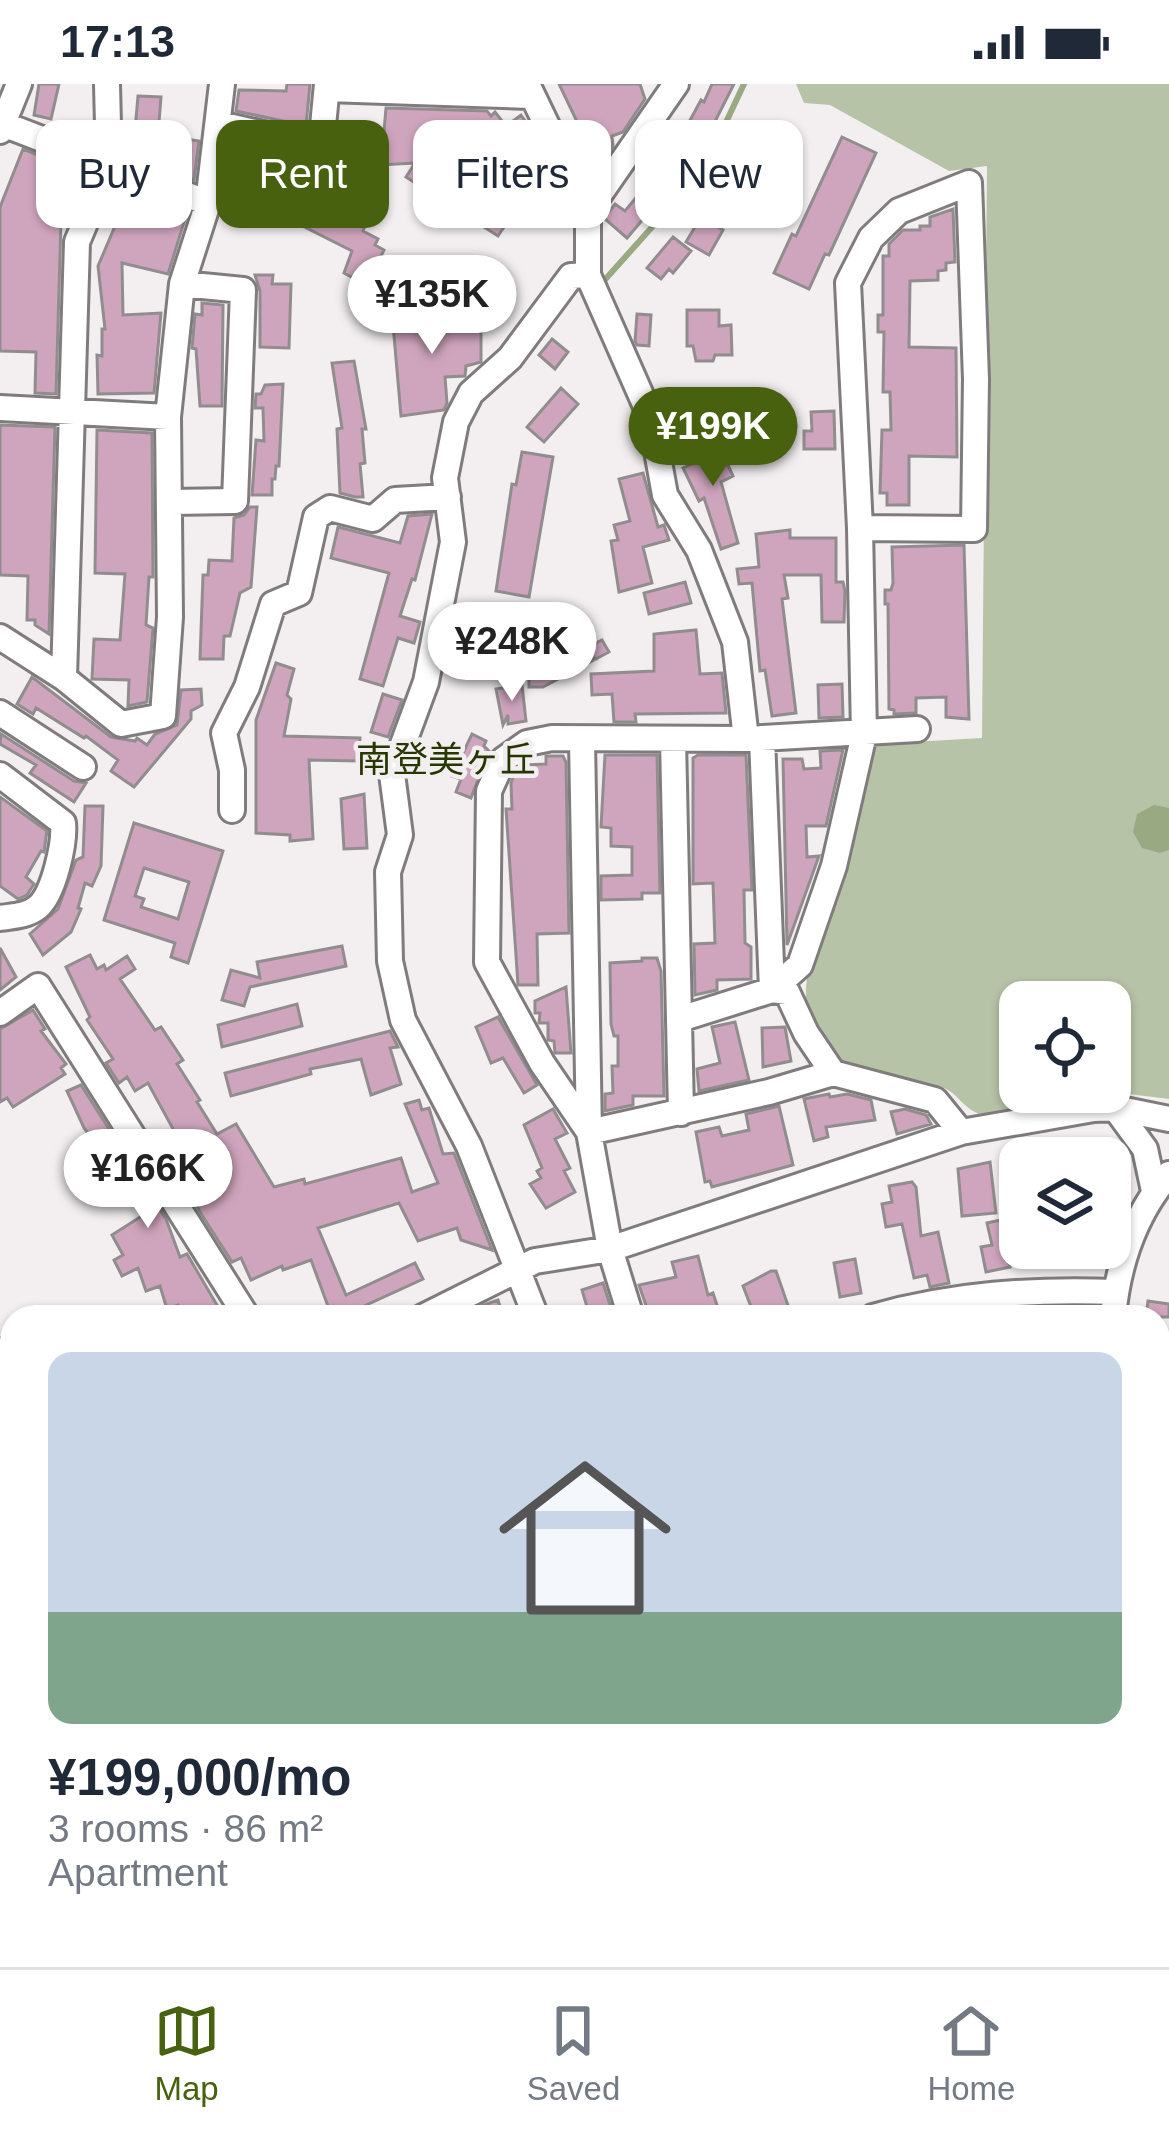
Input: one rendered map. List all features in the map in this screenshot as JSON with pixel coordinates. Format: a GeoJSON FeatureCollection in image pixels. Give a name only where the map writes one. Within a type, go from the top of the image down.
{"type":"FeatureCollection","features":[{"type":"Feature","properties":{"kind":"street"},"geometry":{"type":"LineString","coordinates":[[20,84],[1,126],[36,139]]}},
{"type":"Feature","properties":{"kind":"street"},"geometry":{"type":"LineString","coordinates":[[106,84],[107,120]]}},
{"type":"Feature","properties":{"kind":"street"},"geometry":{"type":"LineString","coordinates":[[219,120],[222,84]]}},
{"type":"Feature","properties":{"kind":"street"},"geometry":{"type":"LineString","coordinates":[[324,120],[327,87],[529,90],[544,120]]}},
{"type":"Feature","properties":{"kind":"street"},"geometry":{"type":"LineString","coordinates":[[611,176],[670,88]]}},
{"type":"Feature","properties":{"kind":"street"},"geometry":{"type":"LineString","coordinates":[[0,637],[64,678],[121,724],[163,716],[170,617],[168,417],[182,284],[208,203],[216,146]]}},
{"type":"Feature","properties":{"kind":"street"},"geometry":{"type":"LineString","coordinates":[[680,1019],[772,990],[800,965],[834,866],[864,734],[848,284],[871,238],[899,211],[968,183],[976,379],[974,530],[860,528]]}},
{"type":"Feature","properties":{"kind":"street"},"geometry":{"type":"LineString","coordinates":[[192,197],[208,203]]}},
{"type":"Feature","properties":{"kind":"street"},"geometry":{"type":"LineString","coordinates":[[64,678],[76,242],[82,228]]}},
{"type":"Feature","properties":{"kind":"street"},"geometry":{"type":"LineString","coordinates":[[588,228],[588,275],[651,418],[665,495],[700,550],[735,642],[754,738],[772,990]]}},
{"type":"Feature","properties":{"kind":"street"},"geometry":{"type":"LineString","coordinates":[[533,1305],[525,1266],[403,1020],[390,961],[388,872],[400,835],[392,774],[426,682],[452,542],[446,478],[456,422],[471,393],[510,358],[571,276],[588,275]]}},
{"type":"Feature","properties":{"kind":"street"},"geometry":{"type":"LineString","coordinates":[[171,502],[235,501],[243,290],[182,284]]}},
{"type":"Feature","properties":{"kind":"street"},"geometry":{"type":"LineString","coordinates":[[0,408],[168,417]]}},
{"type":"Feature","properties":{"kind":"street"},"geometry":{"type":"LineString","coordinates":[[232,810],[232,770],[224,733],[247,687],[273,604],[299,593],[316,517],[330,508],[373,519],[395,500],[448,496]]}},
{"type":"Feature","properties":{"kind":"street"},"geometry":{"type":"LineString","coordinates":[[0,713],[83,767]]}},
{"type":"Feature","properties":{"kind":"street"},"geometry":{"type":"LineString","coordinates":[[589,1132],[542,1063],[487,962],[489,791],[503,760],[527,743],[552,737],[582,741],[754,738],[917,729]]}},
{"type":"Feature","properties":{"kind":"street"},"geometry":{"type":"LineString","coordinates":[[673,739],[681,1113]]}},
{"type":"Feature","properties":{"kind":"street"},"geometry":{"type":"LineString","coordinates":[[582,741],[589,1132],[610,1249],[627,1305]]}},
{"type":"Feature","properties":{"kind":"street"},"geometry":{"type":"LineString","coordinates":[[0,775],[63,823],[65,842],[42,904],[26,914],[0,918]]}},
{"type":"Feature","properties":{"kind":"street"},"geometry":{"type":"LineString","coordinates":[[0,1013],[38,986],[239,1305]]}},
{"type":"Feature","properties":{"kind":"street"},"geometry":{"type":"LineString","coordinates":[[772,990],[787,992],[806,1033],[833,1072]]}},
{"type":"Feature","properties":{"kind":"street"},"geometry":{"type":"LineString","coordinates":[[589,1132],[833,1072],[935,1100],[961,1132]]}},
{"type":"Feature","properties":{"kind":"street"},"geometry":{"type":"LineString","coordinates":[[1131,1111],[1169,1119]]}},
{"type":"Feature","properties":{"kind":"street"},"geometry":{"type":"LineString","coordinates":[[447,1305],[525,1266],[610,1249],[961,1132],[1083,1113]]}},
{"type":"Feature","properties":{"kind":"street"},"geometry":{"type":"LineString","coordinates":[[930,1305],[1031,1290],[1114,1304],[1136,1219],[1162,1182],[1119,1113]]}},
{"type":"Feature","properties":{"kind":"street"},"geometry":{"type":"LineString","coordinates":[[1145,1149],[1153,1128],[1169,1119]]}},
{"type":"Feature","properties":{"kind":"shaded area"},"geometry":{"type":"Polygon","coordinates":[[[796,84],[1169,84],[1169,1099],[1131,1094],[1131,981],[999,981],[999,1113],[1009,1113],[987,1117],[942,1087],[852,1066],[825,1048],[811,1025],[806,997],[809,967],[852,839],[868,751],[877,744],[982,738],[987,166],[949,171],[830,105],[804,103],[796,84]]]}},
{"type":"Feature","properties":{"kind":"shaded area"},"geometry":{"type":"Polygon","coordinates":[[[1154,805],[1169,808],[1169,850],[1160,853],[1142,848],[1133,832],[1137,814],[1154,805]]]}},
{"type":"Feature","properties":{"kind":"building"},"geometry":{"type":"Polygon","coordinates":[[[39,84],[59,84],[51,119],[34,115],[39,84]]]}},
{"type":"Feature","properties":{"kind":"building"},"geometry":{"type":"Polygon","coordinates":[[[287,84],[310,84],[307,120],[278,120],[236,111],[239,90],[286,91],[287,84]]]}},
{"type":"Feature","properties":{"kind":"building"},"geometry":{"type":"Polygon","coordinates":[[[559,84],[640,84],[645,99],[623,132],[612,136],[611,149],[611,120],[576,120],[559,84]]]}},
{"type":"Feature","properties":{"kind":"building"},"geometry":{"type":"Polygon","coordinates":[[[712,84],[734,84],[716,120],[690,120],[712,84]]]}},
{"type":"Feature","properties":{"kind":"building"},"geometry":{"type":"Polygon","coordinates":[[[138,96],[161,97],[159,120],[136,120],[138,96]]]}},
{"type":"Feature","properties":{"kind":"building"},"geometry":{"type":"Polygon","coordinates":[[[386,108],[487,111],[501,120],[413,120],[413,163],[389,165],[389,120],[385,120],[386,108]]]}},
{"type":"Feature","properties":{"kind":"building"},"geometry":{"type":"Polygon","coordinates":[[[842,137],[876,153],[809,289],[774,273],[842,137]]]}},
{"type":"Feature","properties":{"kind":"building"},"geometry":{"type":"Polygon","coordinates":[[[192,140],[199,141],[192,179],[192,140]]]}},
{"type":"Feature","properties":{"kind":"building"},"geometry":{"type":"Polygon","coordinates":[[[23,149],[36,154],[36,228],[61,228],[56,394],[35,393],[36,352],[0,351],[0,207],[23,149]]]}},
{"type":"Feature","properties":{"kind":"building"},"geometry":{"type":"Polygon","coordinates":[[[635,199],[635,228],[627,238],[611,224],[615,204],[625,211],[635,199]]]}},
{"type":"Feature","properties":{"kind":"building"},"geometry":{"type":"Polygon","coordinates":[[[953,209],[955,262],[938,271],[938,280],[910,281],[909,347],[956,348],[957,457],[909,456],[909,505],[887,505],[887,493],[880,493],[882,430],[891,430],[890,392],[883,392],[884,332],[878,332],[878,315],[883,315],[883,256],[889,256],[889,244],[903,230],[930,226],[930,217],[953,209]]]}},
{"type":"Feature","properties":{"kind":"building"},"geometry":{"type":"Polygon","coordinates":[[[114,228],[182,228],[168,274],[122,263],[123,315],[161,313],[154,393],[98,394],[97,355],[102,356],[105,329],[98,266],[114,228]]]}},
{"type":"Feature","properties":{"kind":"building"},"geometry":{"type":"Polygon","coordinates":[[[306,228],[364,228],[378,239],[375,245],[384,250],[379,260],[385,263],[372,288],[344,273],[352,251],[306,228]]]}},
{"type":"Feature","properties":{"kind":"building"},"geometry":{"type":"Polygon","coordinates":[[[694,228],[723,230],[709,255],[686,242],[694,228]]]}},
{"type":"Feature","properties":{"kind":"building"},"geometry":{"type":"Polygon","coordinates":[[[673,237],[691,251],[673,273],[669,269],[661,279],[647,268],[673,237]]]}},
{"type":"Feature","properties":{"kind":"building"},"geometry":{"type":"Polygon","coordinates":[[[255,275],[273,275],[272,284],[291,284],[289,348],[260,347],[260,291],[255,275]]]}},
{"type":"Feature","properties":{"kind":"building"},"geometry":{"type":"Polygon","coordinates":[[[202,303],[223,305],[222,406],[200,406],[196,349],[192,348],[195,314],[202,315],[202,303]]]}},
{"type":"Feature","properties":{"kind":"building"},"geometry":{"type":"Polygon","coordinates":[[[425,310],[426,318],[481,315],[481,362],[466,366],[465,376],[445,377],[444,410],[401,416],[392,313],[425,310]]]}},
{"type":"Feature","properties":{"kind":"building"},"geometry":{"type":"Polygon","coordinates":[[[687,310],[719,310],[719,326],[731,325],[732,355],[696,361],[693,346],[687,346],[687,310]]]}},
{"type":"Feature","properties":{"kind":"building"},"geometry":{"type":"Polygon","coordinates":[[[637,314],[651,315],[649,346],[635,341],[637,314]]]}},
{"type":"Feature","properties":{"kind":"building"},"geometry":{"type":"Polygon","coordinates":[[[552,339],[568,352],[555,369],[539,355],[552,339]]]}},
{"type":"Feature","properties":{"kind":"building"},"geometry":{"type":"Polygon","coordinates":[[[354,361],[366,429],[362,429],[365,463],[360,464],[363,497],[340,493],[337,429],[342,428],[332,363],[354,361]]]}},
{"type":"Feature","properties":{"kind":"building"},"geometry":{"type":"Polygon","coordinates":[[[283,384],[279,466],[272,479],[272,495],[252,495],[256,440],[264,441],[263,408],[255,408],[256,394],[265,385],[283,384]]]}},
{"type":"Feature","properties":{"kind":"building"},"geometry":{"type":"Polygon","coordinates":[[[561,388],[578,404],[544,442],[527,427],[561,388]]]}},
{"type":"Feature","properties":{"kind":"building"},"geometry":{"type":"Polygon","coordinates":[[[834,411],[835,449],[804,449],[804,431],[812,431],[811,412],[834,411]]]}},
{"type":"Feature","properties":{"kind":"building"},"geometry":{"type":"Polygon","coordinates":[[[0,425],[55,427],[49,634],[35,620],[27,620],[28,576],[0,575],[0,425]]]}},
{"type":"Feature","properties":{"kind":"building"},"geometry":{"type":"Polygon","coordinates":[[[97,430],[152,433],[153,577],[149,577],[146,625],[153,628],[147,702],[128,706],[129,680],[92,679],[94,639],[120,640],[125,574],[95,573],[97,430]]]}},
{"type":"Feature","properties":{"kind":"building"},"geometry":{"type":"Polygon","coordinates":[[[715,437],[733,476],[721,482],[738,543],[721,549],[704,498],[699,501],[683,468],[703,459],[697,446],[715,437]]]}},
{"type":"Feature","properties":{"kind":"building"},"geometry":{"type":"Polygon","coordinates":[[[522,452],[553,457],[529,597],[496,591],[512,484],[516,485],[522,452]]]}},
{"type":"Feature","properties":{"kind":"building"},"geometry":{"type":"Polygon","coordinates":[[[643,473],[658,527],[664,525],[669,540],[643,547],[652,583],[619,592],[611,541],[618,540],[614,525],[630,521],[619,479],[643,473]]]}},
{"type":"Feature","properties":{"kind":"building"},"geometry":{"type":"Polygon","coordinates":[[[257,507],[251,587],[240,593],[230,636],[224,636],[223,659],[200,659],[203,575],[208,575],[209,560],[232,561],[234,518],[257,507]]]}},
{"type":"Feature","properties":{"kind":"building"},"geometry":{"type":"Polygon","coordinates":[[[432,514],[400,616],[420,622],[414,643],[398,638],[383,686],[360,679],[389,573],[331,558],[338,527],[400,543],[408,516],[432,514]]]}},
{"type":"Feature","properties":{"kind":"building"},"geometry":{"type":"Polygon","coordinates":[[[790,530],[790,538],[836,538],[836,582],[843,582],[845,591],[844,622],[822,622],[821,575],[784,575],[788,598],[782,599],[796,713],[772,716],[765,670],[760,671],[752,583],[739,584],[737,569],[759,567],[756,534],[790,530]]]}},
{"type":"Feature","properties":{"kind":"building"},"geometry":{"type":"Polygon","coordinates":[[[964,545],[969,719],[946,717],[946,697],[916,698],[916,713],[894,714],[889,709],[885,604],[885,590],[891,590],[893,583],[892,547],[964,545]]]}},
{"type":"Feature","properties":{"kind":"building"},"geometry":{"type":"Polygon","coordinates":[[[685,582],[691,603],[649,614],[644,593],[685,582]]]}},
{"type":"Feature","properties":{"kind":"building"},"geometry":{"type":"Polygon","coordinates":[[[696,630],[700,674],[722,673],[726,713],[635,714],[636,722],[614,722],[612,694],[592,695],[591,674],[654,671],[654,634],[696,630]]]}},
{"type":"Feature","properties":{"kind":"building"},"geometry":{"type":"Polygon","coordinates":[[[602,640],[609,652],[543,687],[529,687],[529,660],[595,659],[588,647],[602,640]]]}},
{"type":"Feature","properties":{"kind":"building"},"geometry":{"type":"Polygon","coordinates":[[[276,663],[294,669],[284,736],[360,738],[359,761],[309,760],[313,839],[290,841],[290,835],[256,833],[256,720],[276,663]]]}},
{"type":"Feature","properties":{"kind":"building"},"geometry":{"type":"Polygon","coordinates":[[[32,677],[111,737],[137,738],[147,745],[155,734],[177,725],[181,690],[201,689],[202,705],[191,711],[191,719],[134,787],[111,771],[118,760],[86,736],[36,708],[33,714],[17,704],[32,677]]]}},
{"type":"Feature","properties":{"kind":"building"},"geometry":{"type":"Polygon","coordinates":[[[842,684],[843,717],[819,718],[818,685],[842,684]]]}},
{"type":"Feature","properties":{"kind":"building"},"geometry":{"type":"Polygon","coordinates":[[[522,685],[526,721],[508,724],[508,715],[503,725],[496,689],[522,685]]]}},
{"type":"Feature","properties":{"kind":"building"},"geometry":{"type":"Polygon","coordinates":[[[383,694],[402,700],[388,737],[371,732],[383,694]]]}},
{"type":"Feature","properties":{"kind":"building"},"geometry":{"type":"Polygon","coordinates":[[[1,734],[74,781],[86,783],[74,802],[30,773],[36,765],[0,744],[1,734]]]}},
{"type":"Feature","properties":{"kind":"building"},"geometry":{"type":"Polygon","coordinates":[[[472,734],[486,741],[489,751],[471,798],[456,792],[461,779],[452,776],[472,734]]]}},
{"type":"Feature","properties":{"kind":"building"},"geometry":{"type":"Polygon","coordinates":[[[843,750],[826,826],[806,826],[807,857],[819,856],[787,945],[783,759],[802,759],[804,769],[821,768],[820,751],[843,750]]]}},
{"type":"Feature","properties":{"kind":"building"},"geometry":{"type":"Polygon","coordinates":[[[605,755],[657,755],[660,893],[642,893],[642,899],[601,900],[601,876],[632,875],[632,847],[611,846],[611,828],[601,827],[605,755]]]}},
{"type":"Feature","properties":{"kind":"building"},"geometry":{"type":"Polygon","coordinates":[[[746,755],[752,890],[744,890],[745,943],[751,947],[751,979],[717,980],[717,990],[695,995],[694,944],[715,943],[713,883],[693,884],[693,758],[746,755]]]}},
{"type":"Feature","properties":{"kind":"building"},"geometry":{"type":"Polygon","coordinates":[[[546,756],[563,756],[566,762],[569,933],[537,934],[538,985],[518,985],[506,809],[512,809],[511,783],[516,771],[524,765],[546,764],[546,756]]]}},
{"type":"Feature","properties":{"kind":"building"},"geometry":{"type":"Polygon","coordinates":[[[364,794],[367,848],[344,849],[341,799],[364,794]]]}},
{"type":"Feature","properties":{"kind":"building"},"geometry":{"type":"Polygon","coordinates":[[[0,797],[47,831],[44,852],[26,877],[34,884],[18,899],[0,886],[0,797]]]}},
{"type":"Feature","properties":{"kind":"building"},"geometry":{"type":"Polygon","coordinates":[[[85,806],[103,806],[101,866],[92,886],[85,883],[71,932],[43,955],[30,934],[58,909],[76,860],[83,857],[85,806]]]}},
{"type":"Feature","properties":{"kind":"building"},"geometry":{"type":"Polygon","coordinates":[[[134,823],[223,851],[188,963],[171,957],[175,943],[104,920],[134,823]],[[144,868],[135,896],[144,899],[141,907],[178,919],[189,882],[144,868]]]}},
{"type":"Feature","properties":{"kind":"building"},"geometry":{"type":"Polygon","coordinates":[[[342,946],[346,966],[250,987],[244,1006],[222,1000],[231,970],[260,978],[257,962],[342,946]]]}},
{"type":"Feature","properties":{"kind":"building"},"geometry":{"type":"Polygon","coordinates":[[[0,948],[16,977],[0,990],[0,948]]]}},
{"type":"Feature","properties":{"kind":"building"},"geometry":{"type":"Polygon","coordinates":[[[90,955],[97,969],[104,965],[106,970],[127,956],[135,969],[120,979],[155,1030],[161,1027],[183,1060],[177,1064],[217,1134],[236,1124],[274,1187],[304,1179],[305,1184],[401,1158],[412,1192],[438,1183],[405,1104],[419,1100],[422,1110],[429,1108],[443,1154],[454,1153],[492,1250],[461,1240],[457,1228],[418,1241],[399,1203],[318,1228],[346,1295],[415,1263],[423,1279],[366,1305],[328,1305],[311,1260],[251,1280],[241,1258],[232,1262],[200,1212],[172,1155],[184,1149],[148,1083],[135,1091],[127,1077],[119,1083],[106,1063],[113,1059],[87,1020],[90,1017],[66,967],[90,955]]]}},
{"type":"Feature","properties":{"kind":"building"},"geometry":{"type":"Polygon","coordinates":[[[657,958],[661,971],[664,1096],[633,1096],[633,1105],[605,1111],[605,1094],[613,1093],[612,1066],[618,1066],[618,1036],[611,1024],[610,963],[657,958]]]}},
{"type":"Feature","properties":{"kind":"building"},"geometry":{"type":"Polygon","coordinates":[[[566,987],[571,1053],[555,1053],[554,1041],[548,1040],[548,1023],[539,1023],[540,1013],[535,1013],[535,1001],[566,987]]]}},
{"type":"Feature","properties":{"kind":"building"},"geometry":{"type":"Polygon","coordinates":[[[297,1004],[302,1026],[222,1047],[218,1025],[297,1004]]]}},
{"type":"Feature","properties":{"kind":"building"},"geometry":{"type":"Polygon","coordinates":[[[33,1010],[45,1029],[41,1031],[66,1064],[61,1068],[65,1074],[13,1107],[7,1098],[0,1102],[0,1029],[33,1010]]]}},
{"type":"Feature","properties":{"kind":"building"},"geometry":{"type":"Polygon","coordinates":[[[498,1017],[537,1085],[524,1093],[503,1058],[491,1063],[476,1027],[498,1017]]]}},
{"type":"Feature","properties":{"kind":"building"},"geometry":{"type":"Polygon","coordinates":[[[735,1022],[749,1080],[699,1091],[697,1069],[720,1063],[712,1027],[735,1022]]]}},
{"type":"Feature","properties":{"kind":"building"},"geometry":{"type":"Polygon","coordinates":[[[785,1027],[791,1061],[763,1067],[762,1028],[785,1027]]]}},
{"type":"Feature","properties":{"kind":"building"},"geometry":{"type":"Polygon","coordinates":[[[390,1031],[398,1047],[390,1048],[401,1084],[371,1095],[361,1059],[310,1069],[311,1074],[231,1096],[225,1073],[390,1031]]]}},
{"type":"Feature","properties":{"kind":"building"},"geometry":{"type":"Polygon","coordinates":[[[81,1085],[166,1219],[180,1257],[187,1254],[217,1305],[166,1305],[160,1286],[146,1291],[138,1268],[122,1276],[114,1260],[123,1255],[112,1235],[145,1214],[121,1165],[111,1169],[102,1145],[98,1147],[84,1128],[67,1091],[81,1085]]]}},
{"type":"Feature","properties":{"kind":"building"},"geometry":{"type":"Polygon","coordinates":[[[829,1094],[871,1100],[875,1120],[826,1127],[828,1137],[814,1141],[804,1099],[829,1094]]]}},
{"type":"Feature","properties":{"kind":"building"},"geometry":{"type":"Polygon","coordinates":[[[779,1106],[793,1165],[712,1187],[710,1181],[705,1182],[696,1132],[719,1127],[722,1136],[749,1130],[746,1114],[779,1106]]]}},
{"type":"Feature","properties":{"kind":"building"},"geometry":{"type":"Polygon","coordinates":[[[553,1109],[567,1133],[555,1139],[570,1168],[564,1171],[575,1192],[546,1208],[530,1184],[541,1178],[537,1171],[542,1168],[524,1125],[553,1109]]]}},
{"type":"Feature","properties":{"kind":"building"},"geometry":{"type":"Polygon","coordinates":[[[905,1109],[926,1115],[931,1124],[897,1134],[891,1112],[905,1109]]]}},
{"type":"Feature","properties":{"kind":"building"},"geometry":{"type":"Polygon","coordinates":[[[990,1162],[996,1213],[962,1216],[958,1169],[990,1162]]]}},
{"type":"Feature","properties":{"kind":"building"},"geometry":{"type":"Polygon","coordinates":[[[912,1182],[921,1236],[938,1232],[949,1283],[930,1287],[927,1275],[914,1278],[902,1224],[886,1227],[882,1204],[892,1202],[889,1186],[912,1182]]]}},
{"type":"Feature","properties":{"kind":"building"},"geometry":{"type":"Polygon","coordinates":[[[999,1220],[1000,1269],[986,1272],[981,1247],[992,1245],[987,1223],[999,1220]]]}},
{"type":"Feature","properties":{"kind":"building"},"geometry":{"type":"Polygon","coordinates":[[[698,1256],[708,1295],[713,1293],[717,1305],[646,1305],[639,1285],[676,1277],[672,1262],[698,1256]]]}},
{"type":"Feature","properties":{"kind":"building"},"geometry":{"type":"Polygon","coordinates":[[[855,1259],[861,1293],[840,1297],[834,1263],[855,1259]]]}},
{"type":"Feature","properties":{"kind":"building"},"geometry":{"type":"Polygon","coordinates":[[[776,1271],[788,1305],[750,1305],[743,1286],[776,1271]]]}},
{"type":"Feature","properties":{"kind":"building"},"geometry":{"type":"Polygon","coordinates":[[[603,1283],[610,1305],[586,1305],[582,1290],[603,1283]]]}},
{"type":"Feature","properties":{"kind":"waterway"},"geometry":{"type":"LineString","coordinates":[[602,283],[704,169],[744,84]]}},
{"type":"Feature","properties":{"kind":"district","name":"南登美ヶ丘"},"geometry":{"type":"Point","coordinates":[446,759]}}]}
